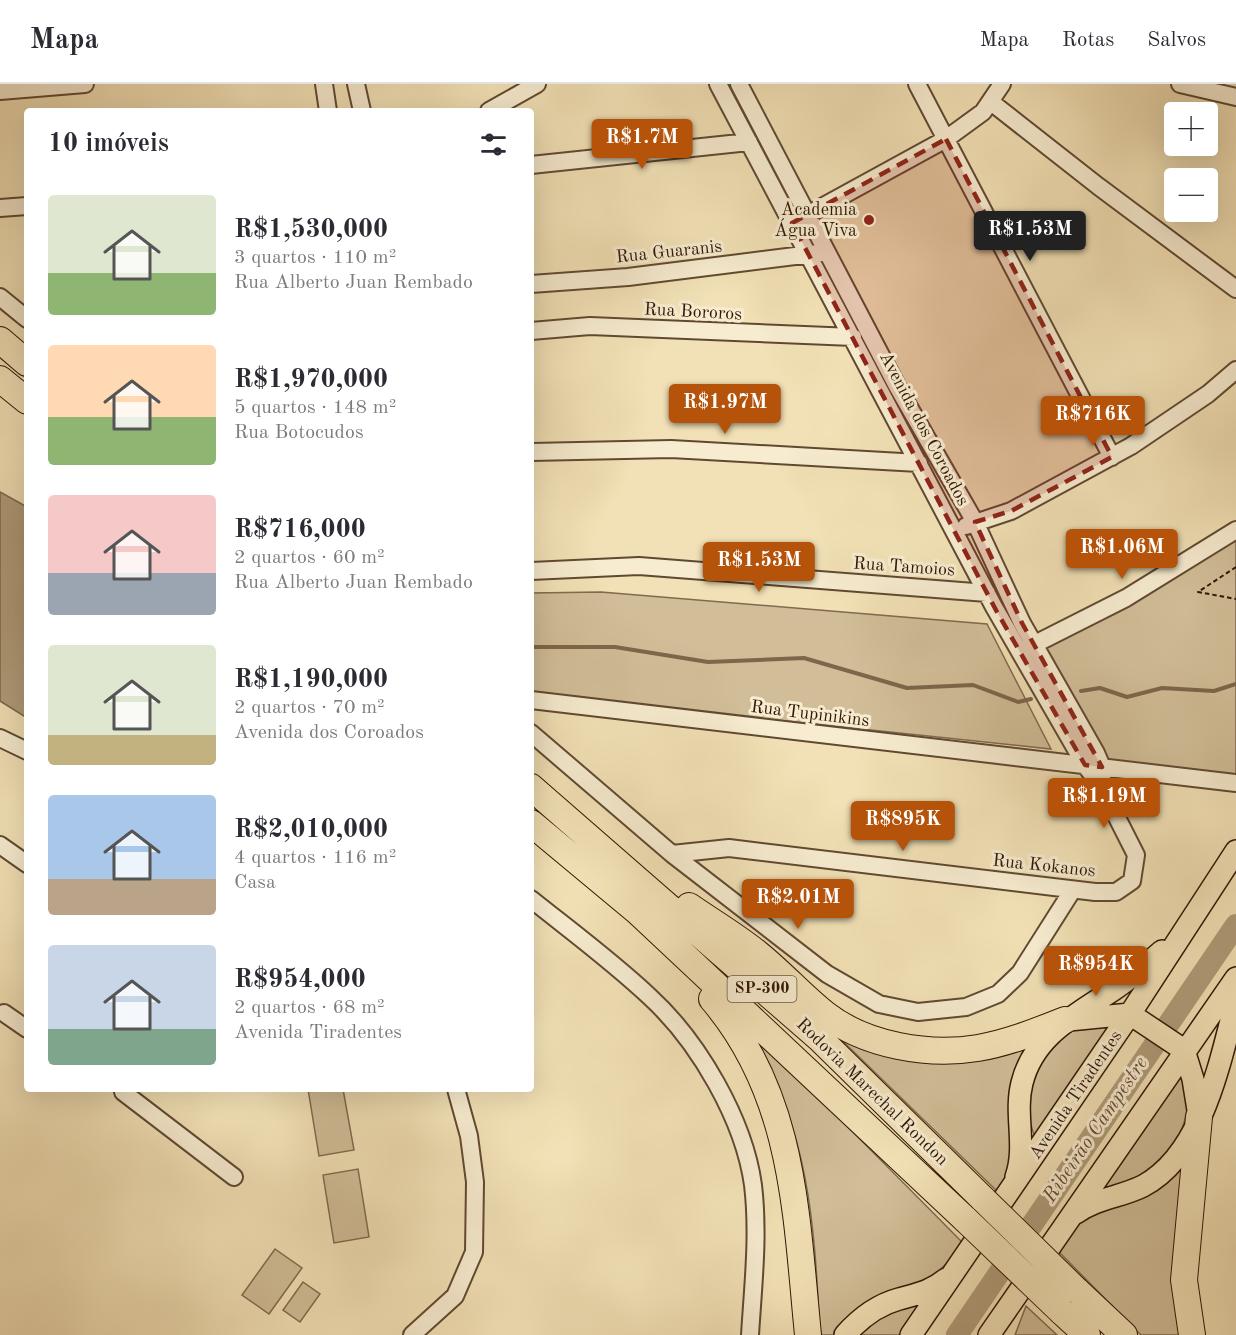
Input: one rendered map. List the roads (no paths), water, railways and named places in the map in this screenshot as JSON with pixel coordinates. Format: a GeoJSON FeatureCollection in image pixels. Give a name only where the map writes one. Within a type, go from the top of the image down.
{"type":"FeatureCollection","features":[{"type":"Feature","properties":{"kind":"highway"},"geometry":{"type":"LineString","coordinates":[[0,340],[24,360]]}},
{"type":"Feature","properties":{"kind":"highway"},"geometry":{"type":"LineString","coordinates":[[0,379],[24,399]]}},
{"type":"Feature","properties":{"kind":"highway","name":"Rodovia Marechal Rondon"},"geometry":{"type":"LineString","coordinates":[[534,790],[820,1040],[1124,1335]]}},
{"type":"Feature","properties":{"kind":"highway","name":"Rodovia Marechal Rondon"},"geometry":{"type":"LineString","coordinates":[[534,825],[638,912],[1087,1335]]}},
{"type":"Feature","properties":{"kind":"highway"},"geometry":{"type":"LineString","coordinates":[[596,843],[756,952],[827,1015],[864,1035],[915,1049],[946,1051],[978,1048],[1008,1041],[1065,1020]]}},
{"type":"Feature","properties":{"kind":"highway"},"geometry":{"type":"LineString","coordinates":[[638,912],[727,1016],[753,1058],[774,1104],[788,1153],[808,1335]]}},
{"type":"Feature","properties":{"kind":"highway"},"geometry":{"type":"LineString","coordinates":[[1192,1335],[1184,1280],[1199,1117]]}},
{"type":"Feature","properties":{"kind":"main road","name":"Avenida Tiradentes"},"geometry":{"type":"LineString","coordinates":[[911,1335],[1132,1015],[1236,851]]}},
{"type":"Feature","properties":{"kind":"main road"},"geometry":{"type":"LineString","coordinates":[[1012,1189],[1021,1155],[1018,1110],[1022,1081],[1038,1047],[1065,1020],[1117,987],[1179,938]]}},
{"type":"Feature","properties":{"kind":"main road"},"geometry":{"type":"LineString","coordinates":[[989,1335],[1180,1048],[1236,978]]}},
{"type":"Feature","properties":{"kind":"main road"},"geometry":{"type":"LineString","coordinates":[[1064,1224],[1085,1206],[1127,1192],[1158,1176],[1182,1151],[1210,1091],[1236,1001]]}},
{"type":"Feature","properties":{"kind":"main road"},"geometry":{"type":"LineString","coordinates":[[1065,1020],[1132,1015],[1180,1048],[1193,1079],[1199,1117]]}},
{"type":"Feature","properties":{"kind":"main road"},"geometry":{"type":"LineString","coordinates":[[845,1335],[869,1312],[939,1285],[957,1268]]}},
{"type":"Feature","properties":{"kind":"main road"},"geometry":{"type":"LineString","coordinates":[[1002,1335],[1011,1302]]}},
{"type":"Feature","properties":{"kind":"street"},"geometry":{"type":"LineString","coordinates":[[0,91],[85,84]]}},
{"type":"Feature","properties":{"kind":"street"},"geometry":{"type":"LineString","coordinates":[[324,84],[328,108]]}},
{"type":"Feature","properties":{"kind":"street"},"geometry":{"type":"LineString","coordinates":[[356,84],[361,108]]}},
{"type":"Feature","properties":{"kind":"street"},"geometry":{"type":"LineString","coordinates":[[494,108],[537,84]]}},
{"type":"Feature","properties":{"kind":"street","name":"Avenida dos Coroados"},"geometry":{"type":"LineString","coordinates":[[718,84],[987,593],[1027,648]]}},
{"type":"Feature","properties":{"kind":"street","name":"Avenida dos Coroados"},"geometry":{"type":"LineString","coordinates":[[739,84],[897,386],[975,522],[1027,648],[1093,766],[1136,855]]}},
{"type":"Feature","properties":{"kind":"street"},"geometry":{"type":"LineString","coordinates":[[917,84],[1112,457]]}},
{"type":"Feature","properties":{"kind":"street"},"geometry":{"type":"LineString","coordinates":[[792,224],[946,139],[983,112],[1002,84]]}},
{"type":"Feature","properties":{"kind":"street"},"geometry":{"type":"LineString","coordinates":[[1180,84],[1236,97]]}},
{"type":"Feature","properties":{"kind":"street"},"geometry":{"type":"LineString","coordinates":[[991,102],[1098,186],[1236,289]]}},
{"type":"Feature","properties":{"kind":"street"},"geometry":{"type":"LineString","coordinates":[[534,165],[749,142]]}},
{"type":"Feature","properties":{"kind":"street"},"geometry":{"type":"LineString","coordinates":[[0,208],[24,206]]}},
{"type":"Feature","properties":{"kind":"street","name":"Rua Guaranis"},"geometry":{"type":"LineString","coordinates":[[534,284],[628,277],[810,256],[827,251]]}},
{"type":"Feature","properties":{"kind":"street"},"geometry":{"type":"LineString","coordinates":[[0,297],[24,317]]}},
{"type":"Feature","properties":{"kind":"street","name":"Rua Bororos"},"geometry":{"type":"LineString","coordinates":[[534,331],[590,327],[853,337]]}},
{"type":"Feature","properties":{"kind":"street"},"geometry":{"type":"LineString","coordinates":[[955,530],[1011,511],[1112,457],[1171,421],[1236,370]]}},
{"type":"Feature","properties":{"kind":"street"},"geometry":{"type":"LineString","coordinates":[[534,452],[671,449],[919,463]]}},
{"type":"Feature","properties":{"kind":"street"},"geometry":{"type":"LineString","coordinates":[[1027,648],[1126,598],[1236,530]]}},
{"type":"Feature","properties":{"kind":"street","name":"Rua Tamoios"},"geometry":{"type":"LineString","coordinates":[[534,571],[639,566],[987,593]]}},
{"type":"Feature","properties":{"kind":"street","name":"Rua Tupinikins"},"geometry":{"type":"LineString","coordinates":[[534,700],[1236,783]]}},
{"type":"Feature","properties":{"kind":"street"},"geometry":{"type":"LineString","coordinates":[[534,737],[672,854],[827,974],[879,1004],[918,1012],[966,1007],[998,994],[1020,973],[1072,891]]}},
{"type":"Feature","properties":{"kind":"street"},"geometry":{"type":"LineString","coordinates":[[0,738],[24,750]]}},
{"type":"Feature","properties":{"kind":"street"},"geometry":{"type":"LineString","coordinates":[[0,845],[24,862]]}},
{"type":"Feature","properties":{"kind":"street","name":"Rua Kokanos"},"geometry":{"type":"LineString","coordinates":[[672,854],[729,848],[1072,891],[1116,892],[1132,881],[1136,855]]}},
{"type":"Feature","properties":{"kind":"street"},"geometry":{"type":"LineString","coordinates":[[534,901],[650,997],[696,1051],[726,1103],[738,1131],[753,1186],[755,1255],[750,1335]]}},
{"type":"Feature","properties":{"kind":"street"},"geometry":{"type":"LineString","coordinates":[[4,1014],[24,1027]]}},
{"type":"Feature","properties":{"kind":"street"},"geometry":{"type":"LineString","coordinates":[[125,1092],[234,1177]]}},
{"type":"Feature","properties":{"kind":"street"},"geometry":{"type":"LineString","coordinates":[[412,1335],[455,1296],[474,1252],[475,1182],[469,1136],[457,1092]]}},
{"type":"Feature","properties":{"kind":"waterway"},"geometry":{"type":"LineString","coordinates":[[534,647],[615,647],[708,662],[804,658],[907,688],[973,685],[1018,702],[1031,699]]}},
{"type":"Feature","properties":{"kind":"waterway"},"geometry":{"type":"LineString","coordinates":[[1081,691],[1100,688],[1127,697],[1162,688],[1214,691],[1236,684]]}},
{"type":"Feature","properties":{"kind":"waterway","name":"Ribeirão Campestre"},"geometry":{"type":"LineString","coordinates":[[957,1335],[1236,925]]}},
{"type":"Feature","properties":{"kind":"place","name":"Academia Água Viva"},"geometry":{"type":"Point","coordinates":[869,220]}}]}
